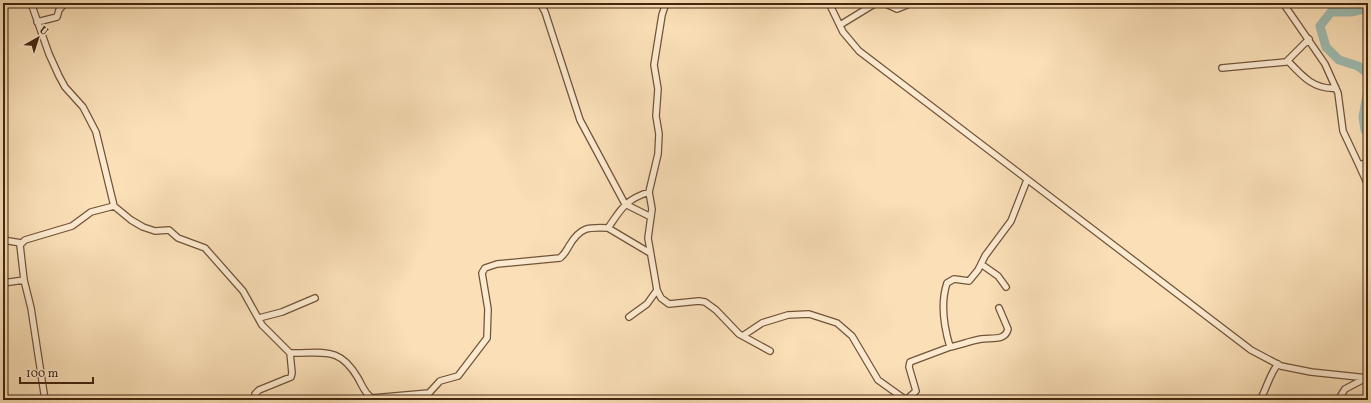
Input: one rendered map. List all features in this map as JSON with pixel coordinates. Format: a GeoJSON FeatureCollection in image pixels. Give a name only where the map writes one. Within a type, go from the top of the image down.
{"type":"FeatureCollection","features":[{"type":"Feature","properties":{"kind":"street"},"geometry":{"type":"LineString","coordinates":[[31,3],[37,22],[62,82],[80,103],[94,125],[114,206],[131,220],[143,227],[155,231],[169,230],[178,238],[205,248],[243,291],[264,328],[290,353],[291,377],[258,390],[255,394],[257,400]]}},
{"type":"Feature","properties":{"kind":"street"},"geometry":{"type":"LineString","coordinates":[[37,22],[56,18],[65,3]]}},
{"type":"Feature","properties":{"kind":"street"},"geometry":{"type":"LineString","coordinates":[[540,3],[580,120],[625,204],[651,216]]}},
{"type":"Feature","properties":{"kind":"street"},"geometry":{"type":"LineString","coordinates":[[666,3],[662,14],[654,65],[658,89],[656,116],[659,134],[658,154],[649,192],[652,205],[648,238],[657,290],[661,298],[669,304],[699,301],[708,304],[739,334],[744,335],[770,351]]}},
{"type":"Feature","properties":{"kind":"street"},"geometry":{"type":"LineString","coordinates":[[829,3],[848,40],[859,51],[1026,180],[1251,350],[1278,364],[1311,372],[1368,377]]}},
{"type":"Feature","properties":{"kind":"street"},"geometry":{"type":"LineString","coordinates":[[840,25],[876,3]]}},
{"type":"Feature","properties":{"kind":"street"},"geometry":{"type":"LineString","coordinates":[[884,3],[897,9],[907,5]]}},
{"type":"Feature","properties":{"kind":"street"},"geometry":{"type":"LineString","coordinates":[[1283,3],[1325,64],[1340,100],[1343,131],[1368,185]]}},
{"type":"Feature","properties":{"kind":"street"},"geometry":{"type":"LineString","coordinates":[[1222,68],[1283,63],[1288,61],[1309,39]]}},
{"type":"Feature","properties":{"kind":"street"},"geometry":{"type":"LineString","coordinates":[[1288,61],[1302,76],[1321,88],[1336,88]]}},
{"type":"Feature","properties":{"kind":"street"},"geometry":{"type":"LineString","coordinates":[[1359,165],[1368,162]]}},
{"type":"Feature","properties":{"kind":"street"},"geometry":{"type":"LineString","coordinates":[[950,347],[943,313],[944,292],[947,283],[954,279],[966,281],[971,280],[995,242],[1011,221],[1026,180]]}},
{"type":"Feature","properties":{"kind":"street"},"geometry":{"type":"LineString","coordinates":[[608,228],[625,204],[636,196],[649,192]]}},
{"type":"Feature","properties":{"kind":"street"},"geometry":{"type":"LineString","coordinates":[[3,240],[21,243],[25,240],[72,226],[91,212],[114,206]]}},
{"type":"Feature","properties":{"kind":"street"},"geometry":{"type":"LineString","coordinates":[[290,353],[326,353],[336,355],[344,361],[356,376],[366,393],[372,398],[426,394],[440,381],[458,376],[487,338],[488,309],[482,273],[485,268],[497,264],[556,260],[564,254],[574,237],[587,227],[608,228],[650,253]]}},
{"type":"Feature","properties":{"kind":"street"},"geometry":{"type":"LineString","coordinates":[[21,243],[20,248],[24,280],[32,315],[45,400]]}},
{"type":"Feature","properties":{"kind":"street"},"geometry":{"type":"LineString","coordinates":[[981,264],[998,276],[1006,287]]}},
{"type":"Feature","properties":{"kind":"street"},"geometry":{"type":"LineString","coordinates":[[3,283],[24,280]]}},
{"type":"Feature","properties":{"kind":"street"},"geometry":{"type":"LineString","coordinates":[[629,317],[646,304],[657,290]]}},
{"type":"Feature","properties":{"kind":"street"},"geometry":{"type":"LineString","coordinates":[[259,318],[282,312],[315,298]]}},
{"type":"Feature","properties":{"kind":"street"},"geometry":{"type":"LineString","coordinates":[[744,335],[762,323],[788,315],[809,314],[837,324],[852,336],[878,380],[906,400],[916,391],[909,367],[910,362],[950,347],[981,339],[993,339],[1003,336],[1008,329],[999,308]]}},
{"type":"Feature","properties":{"kind":"street"},"geometry":{"type":"LineString","coordinates":[[1368,352],[1366,359],[1368,367]]}},
{"type":"Feature","properties":{"kind":"street"},"geometry":{"type":"LineString","coordinates":[[1260,400],[1267,389],[1271,374],[1278,364]]}},
{"type":"Feature","properties":{"kind":"street"},"geometry":{"type":"LineString","coordinates":[[1338,400],[1346,389],[1368,377]]}},
{"type":"Feature","properties":{"kind":"waterway"},"geometry":{"type":"LineString","coordinates":[[1368,8],[1351,12],[1331,12],[1320,26],[1326,47],[1339,60],[1358,66],[1368,74],[1368,84]]}},
{"type":"Feature","properties":{"kind":"waterway"},"geometry":{"type":"LineString","coordinates":[[1368,89],[1363,117],[1365,130],[1368,130]]}}]}
